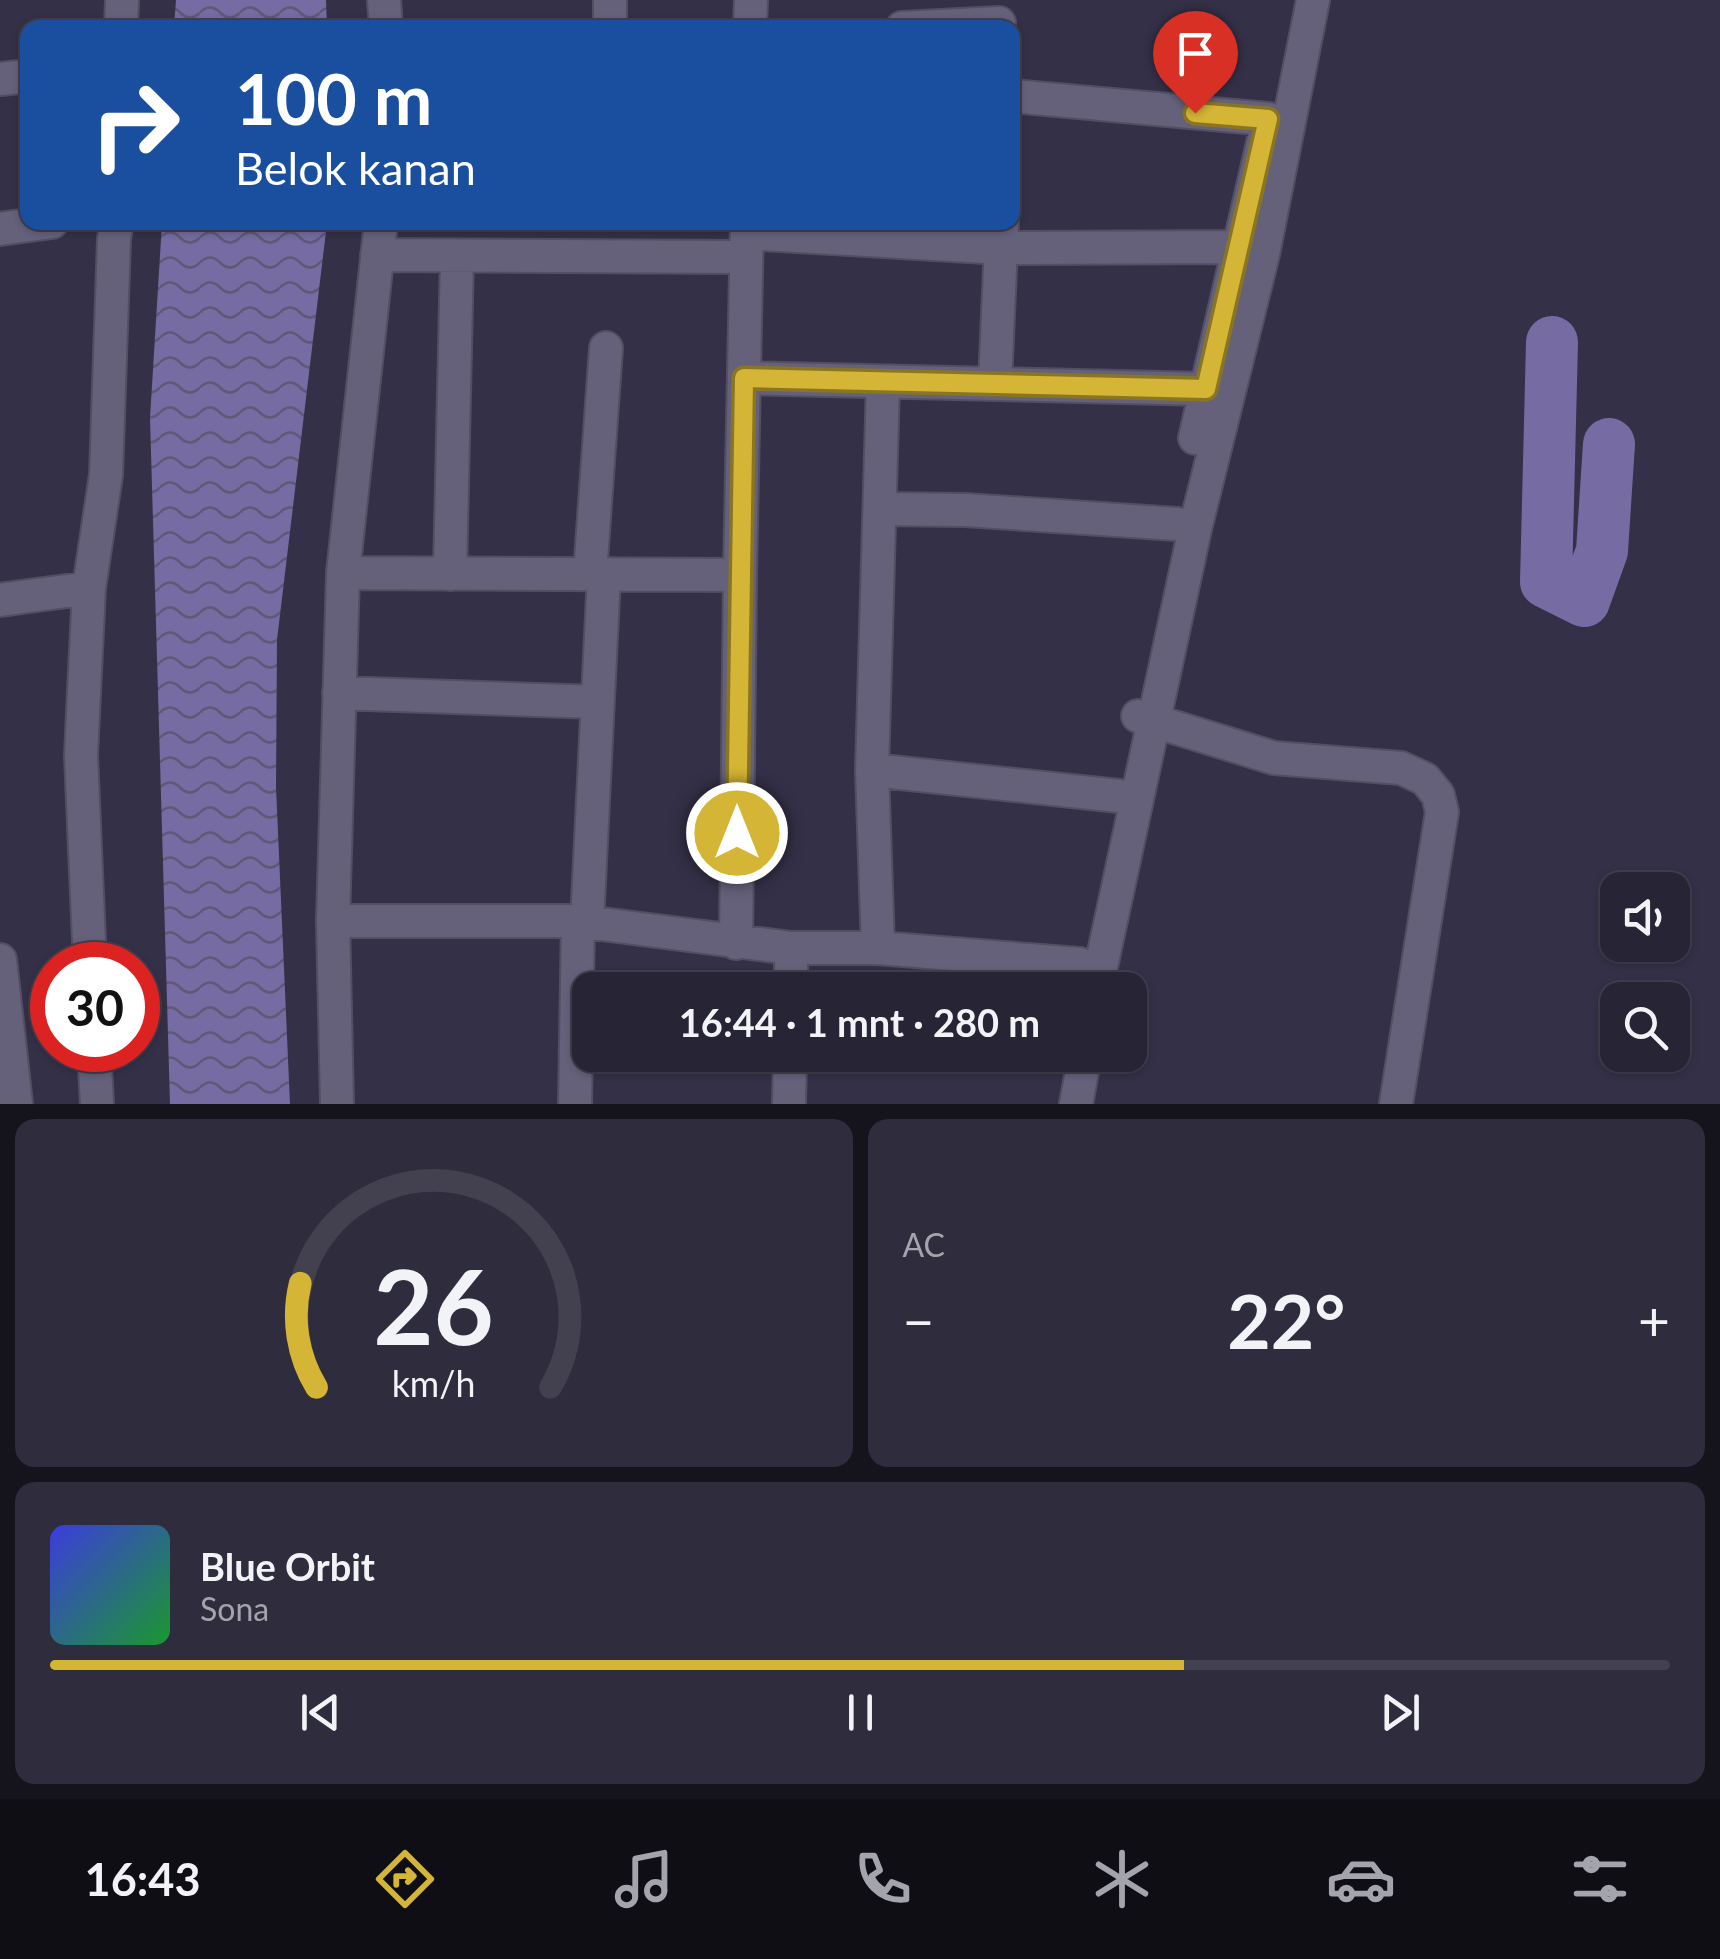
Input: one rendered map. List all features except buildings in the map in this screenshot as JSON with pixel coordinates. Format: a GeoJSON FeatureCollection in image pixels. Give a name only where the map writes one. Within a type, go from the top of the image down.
{"type":"FeatureCollection","features":[{"type":"Feature","properties":{"kind":"street"},"geometry":{"type":"LineString","coordinates":[[1186,527],[1206,389],[1252,250],[1268,119],[1292,0]]}},
{"type":"Feature","properties":{"kind":"street"},"geometry":{"type":"LineString","coordinates":[[1089,972],[1186,527],[1313,0]]}},
{"type":"Feature","properties":{"kind":"street"},"geometry":{"type":"LineString","coordinates":[[972,20],[999,17]]}},
{"type":"Feature","properties":{"kind":"street"},"geometry":{"type":"LineString","coordinates":[[1020,97],[1268,119]]}},
{"type":"Feature","properties":{"kind":"street"},"geometry":{"type":"LineString","coordinates":[[89,942],[81,755],[89,588],[106,474],[116,230]]}},
{"type":"Feature","properties":{"kind":"street"},"geometry":{"type":"LineString","coordinates":[[337,1104],[333,921],[343,573],[380,230]]}},
{"type":"Feature","properties":{"kind":"street"},"geometry":{"type":"LineString","coordinates":[[377,256],[457,258],[897,232],[1252,250]]}},
{"type":"Feature","properties":{"kind":"street"},"geometry":{"type":"LineString","coordinates":[[995,384],[1002,235]]}},
{"type":"Feature","properties":{"kind":"street"},"geometry":{"type":"LineString","coordinates":[[736,943],[746,238]]}},
{"type":"Feature","properties":{"kind":"street"},"geometry":{"type":"LineString","coordinates":[[450,574],[457,258]]}},
{"type":"Feature","properties":{"kind":"street"},"geometry":{"type":"LineString","coordinates":[[574,1104],[598,702],[597,574],[606,348]]}},
{"type":"Feature","properties":{"kind":"street"},"geometry":{"type":"LineString","coordinates":[[744,378],[1206,389]]}},
{"type":"Feature","properties":{"kind":"street"},"geometry":{"type":"LineString","coordinates":[[878,948],[872,770],[883,384]]}},
{"type":"Feature","properties":{"kind":"street"},"geometry":{"type":"LineString","coordinates":[[880,509],[966,510],[1186,527]]}},
{"type":"Feature","properties":{"kind":"street"},"geometry":{"type":"LineString","coordinates":[[343,573],[740,575]]}},
{"type":"Feature","properties":{"kind":"street"},"geometry":{"type":"LineString","coordinates":[[0,600],[89,588]]}},
{"type":"Feature","properties":{"kind":"street"},"geometry":{"type":"LineString","coordinates":[[339,693],[598,702]]}},
{"type":"Feature","properties":{"kind":"street"},"geometry":{"type":"LineString","coordinates":[[1089,972],[1119,796],[1145,718]]}},
{"type":"Feature","properties":{"kind":"street"},"geometry":{"type":"LineString","coordinates":[[1145,718],[1274,758],[1401,768],[1425,779],[1438,795],[1442,812],[1396,1104]]}},
{"type":"Feature","properties":{"kind":"street"},"geometry":{"type":"LineString","coordinates":[[872,770],[1119,796]]}},
{"type":"Feature","properties":{"kind":"street"},"geometry":{"type":"LineString","coordinates":[[333,921],[582,922],[792,948],[878,948],[1046,972]]}},
{"type":"Feature","properties":{"kind":"street"},"geometry":{"type":"LineString","coordinates":[[791,972],[792,948]]}},
{"type":"Feature","properties":{"kind":"street"},"geometry":{"type":"LineString","coordinates":[[0,960],[16,1104]]}},
{"type":"Feature","properties":{"kind":"street"},"geometry":{"type":"LineString","coordinates":[[95,1072],[97,1104]]}},
{"type":"Feature","properties":{"kind":"street"},"geometry":{"type":"LineString","coordinates":[[789,1104],[790,1072]]}},
{"type":"Feature","properties":{"kind":"street"},"geometry":{"type":"LineString","coordinates":[[1056,1104],[1062,1072]]}},
{"type":"Feature","properties":{"kind":"street"},"geometry":{"type":"LineString","coordinates":[[1076,1104],[1082,1072]]}},
{"type":"Feature","properties":{"kind":"water"},"geometry":{"type":"Polygon","coordinates":[[[176,0],[326,0],[327,20],[175,20],[176,0]]]}},
{"type":"Feature","properties":{"kind":"water"},"geometry":{"type":"Polygon","coordinates":[[[162,230],[326,230],[277,640],[276,787],[290,1104],[170,1104],[150,418],[162,230]]]}},
{"type":"Feature","properties":{"kind":"waterway"},"geometry":{"type":"LineString","coordinates":[[1552,342],[1546,582],[1584,601],[1602,551],[1609,444]]}},
{"type":"Feature","properties":{"kind":"route"},"geometry":{"type":"LineString","coordinates":[[737,833],[744,378],[1206,389],[1268,119],[1195,113]]}}]}
